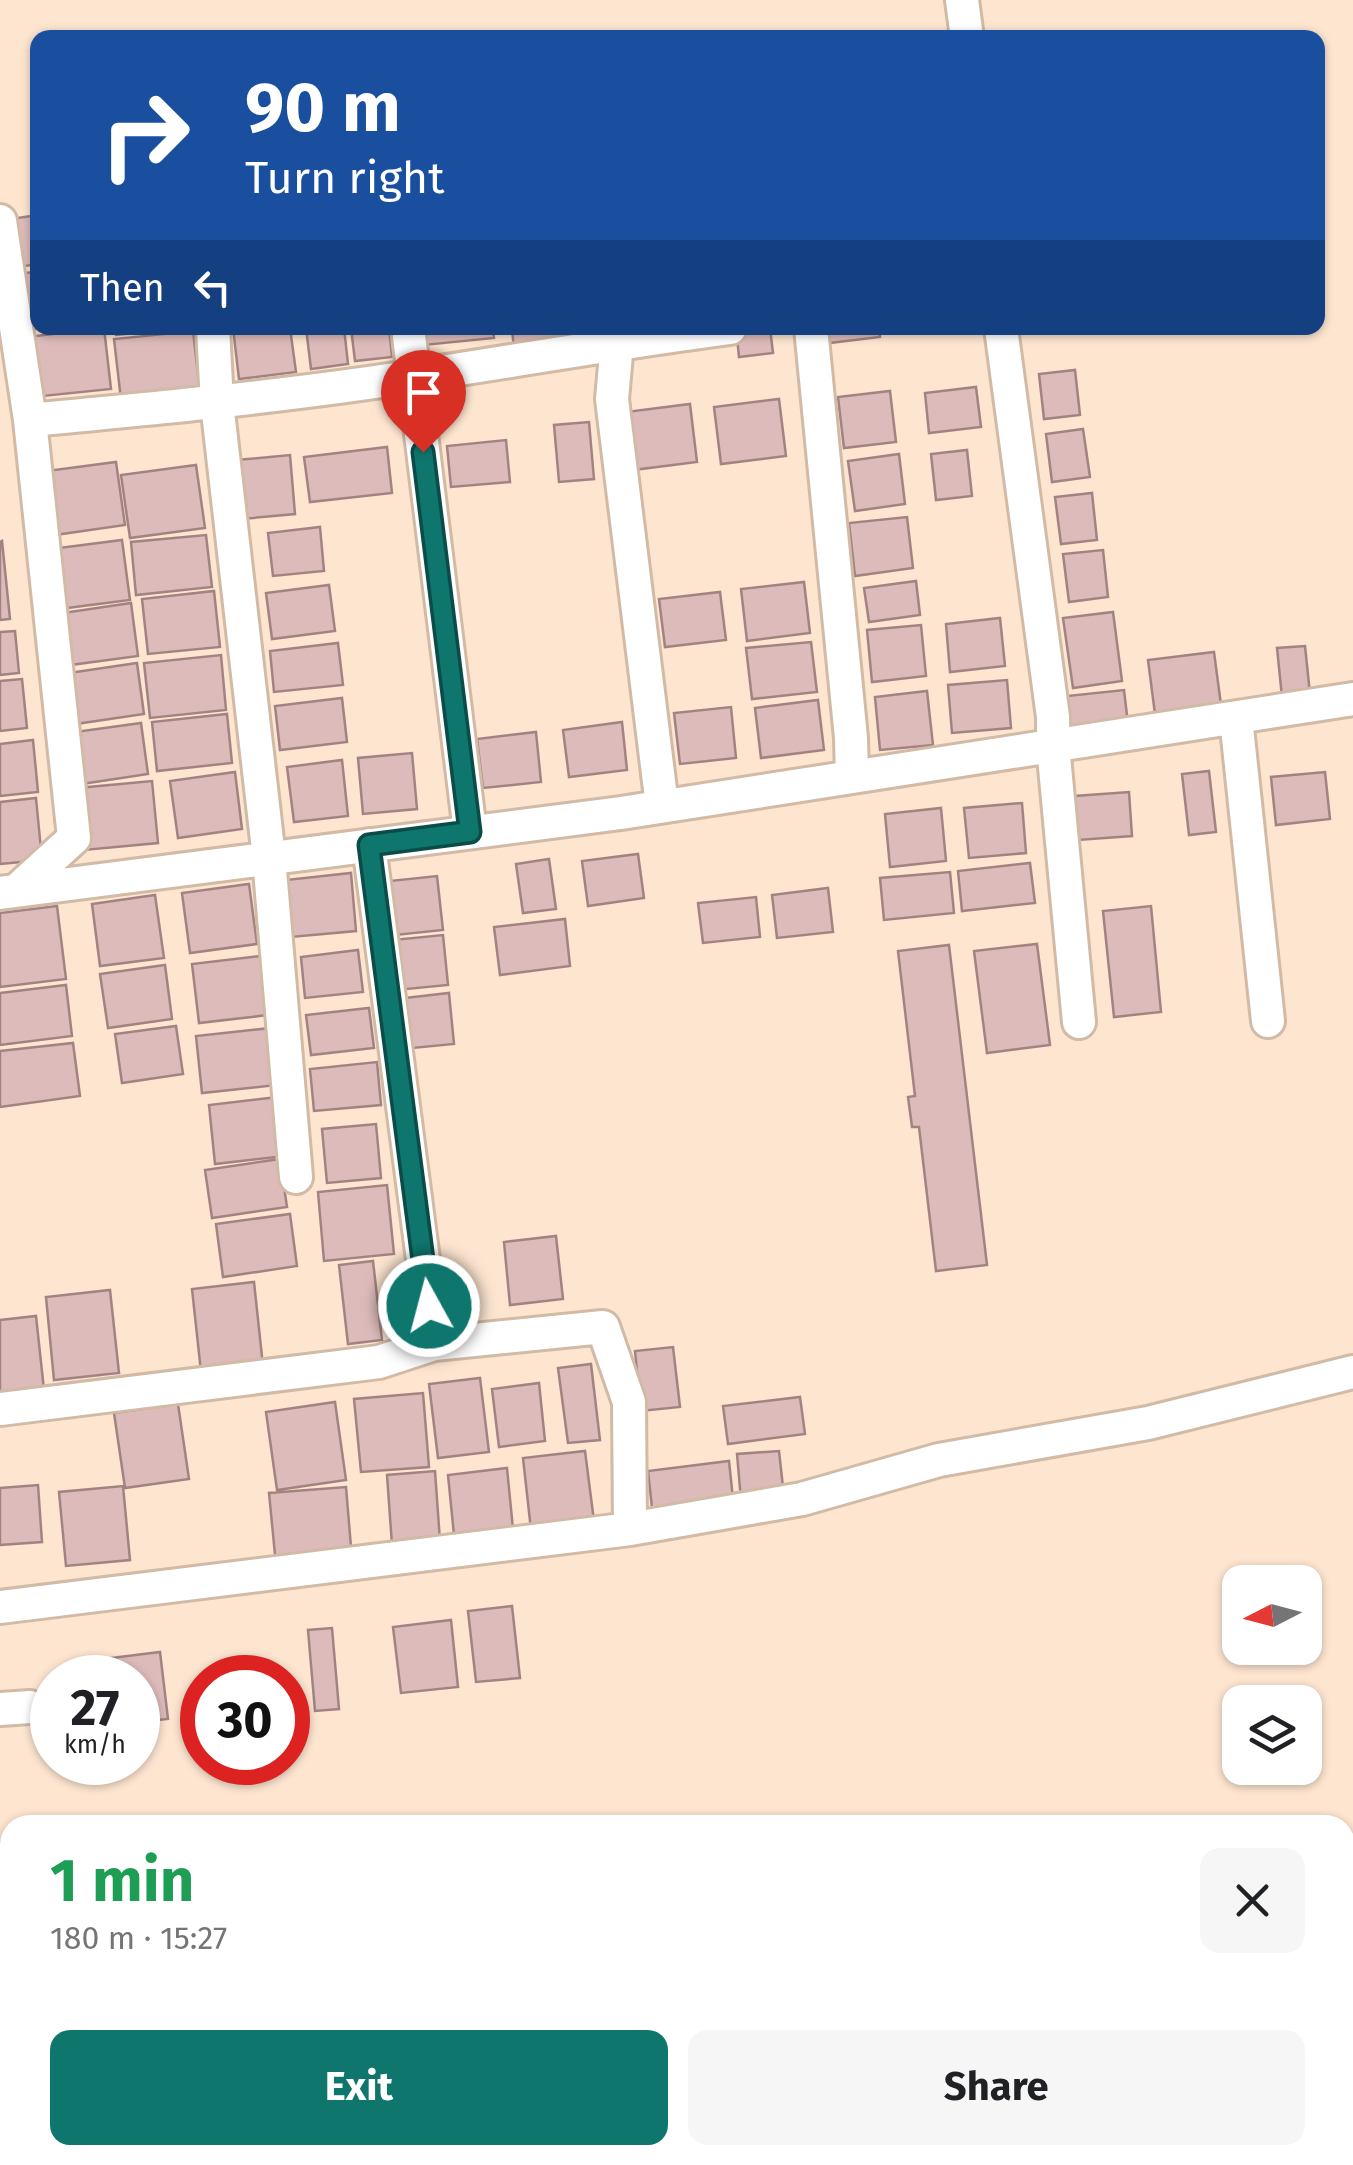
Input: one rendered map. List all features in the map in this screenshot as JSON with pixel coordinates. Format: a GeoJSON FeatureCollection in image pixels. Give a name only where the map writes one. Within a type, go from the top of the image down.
{"type":"FeatureCollection","features":[{"type":"Feature","properties":{"kind":"street"},"geometry":{"type":"LineString","coordinates":[[962,0],[966,30]]}},
{"type":"Feature","properties":{"kind":"street"},"geometry":{"type":"LineString","coordinates":[[0,220],[30,420],[74,838],[8,891]]}},
{"type":"Feature","properties":{"kind":"street"},"geometry":{"type":"LineString","coordinates":[[213,335],[217,403],[269,858],[296,1178]]}},
{"type":"Feature","properties":{"kind":"street"},"geometry":{"type":"LineString","coordinates":[[409,335],[470,832]]}},
{"type":"Feature","properties":{"kind":"street"},"geometry":{"type":"LineString","coordinates":[[30,420],[217,403],[413,376],[616,335],[612,400],[662,806]]}},
{"type":"Feature","properties":{"kind":"street"},"geometry":{"type":"LineString","coordinates":[[811,335],[852,776]]}},
{"type":"Feature","properties":{"kind":"street"},"geometry":{"type":"LineString","coordinates":[[1001,335],[1053,717],[1079,1022]]}},
{"type":"Feature","properties":{"kind":"street"},"geometry":{"type":"LineString","coordinates":[[8,891],[662,806],[1353,700]]}},
{"type":"Feature","properties":{"kind":"street"},"geometry":{"type":"LineString","coordinates":[[1236,718],[1268,1021]]}},
{"type":"Feature","properties":{"kind":"street"},"geometry":{"type":"LineString","coordinates":[[369,845],[434,1344]]}},
{"type":"Feature","properties":{"kind":"street"},"geometry":{"type":"LineString","coordinates":[[0,1410],[378,1362],[434,1344],[604,1326],[629,1402],[630,1529]]}},
{"type":"Feature","properties":{"kind":"street"},"geometry":{"type":"LineString","coordinates":[[0,1608],[630,1529],[802,1499],[939,1460],[1148,1423],[1353,1372]]}},
{"type":"Feature","properties":{"kind":"building"},"geometry":{"type":"Polygon","coordinates":[[[30,216],[30,265],[11,268],[4,220],[30,216]]]}},
{"type":"Feature","properties":{"kind":"building"},"geometry":{"type":"Polygon","coordinates":[[[23,273],[30,273],[30,329],[27,329],[23,273]]]}},
{"type":"Feature","properties":{"kind":"building"},"geometry":{"type":"Polygon","coordinates":[[[105,335],[111,389],[33,397],[27,337],[105,335]]]}},
{"type":"Feature","properties":{"kind":"building"},"geometry":{"type":"Polygon","coordinates":[[[193,335],[200,392],[121,400],[114,339],[193,335]]]}},
{"type":"Feature","properties":{"kind":"building"},"geometry":{"type":"Polygon","coordinates":[[[234,335],[291,335],[296,372],[239,379],[234,335]]]}},
{"type":"Feature","properties":{"kind":"building"},"geometry":{"type":"Polygon","coordinates":[[[307,335],[345,335],[348,364],[311,369],[307,335]]]}},
{"type":"Feature","properties":{"kind":"building"},"geometry":{"type":"Polygon","coordinates":[[[352,335],[390,335],[392,357],[355,361],[352,335]]]}},
{"type":"Feature","properties":{"kind":"building"},"geometry":{"type":"Polygon","coordinates":[[[423,335],[494,335],[494,338],[424,345],[423,335]]]}},
{"type":"Feature","properties":{"kind":"building"},"geometry":{"type":"Polygon","coordinates":[[[513,335],[586,335],[587,342],[514,350],[513,335]]]}},
{"type":"Feature","properties":{"kind":"building"},"geometry":{"type":"Polygon","coordinates":[[[737,335],[771,335],[773,353],[739,357],[737,335]]]}},
{"type":"Feature","properties":{"kind":"building"},"geometry":{"type":"Polygon","coordinates":[[[820,335],[880,335],[880,337],[821,344],[820,335]]]}},
{"type":"Feature","properties":{"kind":"building"},"geometry":{"type":"Polygon","coordinates":[[[1075,370],[1080,415],[1044,419],[1039,374],[1075,370]]]}},
{"type":"Feature","properties":{"kind":"building"},"geometry":{"type":"Polygon","coordinates":[[[976,387],[981,427],[929,433],[925,393],[976,387]]]}},
{"type":"Feature","properties":{"kind":"building"},"geometry":{"type":"Polygon","coordinates":[[[890,391],[896,442],[844,448],[838,397],[890,391]]]}},
{"type":"Feature","properties":{"kind":"building"},"geometry":{"type":"Polygon","coordinates":[[[779,399],[786,456],[721,464],[714,407],[779,399]]]}},
{"type":"Feature","properties":{"kind":"building"},"geometry":{"type":"Polygon","coordinates":[[[690,404],[697,462],[633,470],[626,412],[690,404]]]}},
{"type":"Feature","properties":{"kind":"building"},"geometry":{"type":"Polygon","coordinates":[[[589,422],[594,479],[559,482],[554,425],[589,422]]]}},
{"type":"Feature","properties":{"kind":"building"},"geometry":{"type":"Polygon","coordinates":[[[1083,429],[1090,477],[1052,482],[1046,434],[1083,429]]]}},
{"type":"Feature","properties":{"kind":"building"},"geometry":{"type":"Polygon","coordinates":[[[506,440],[510,482],[451,487],[447,446],[506,440]]]}},
{"type":"Feature","properties":{"kind":"building"},"geometry":{"type":"Polygon","coordinates":[[[387,447],[392,493],[310,502],[304,457],[387,447]]]}},
{"type":"Feature","properties":{"kind":"building"},"geometry":{"type":"Polygon","coordinates":[[[967,450],[972,496],[936,500],[931,454],[967,450]]]}},
{"type":"Feature","properties":{"kind":"building"},"geometry":{"type":"Polygon","coordinates":[[[899,454],[905,504],[855,511],[848,461],[899,454]]]}},
{"type":"Feature","properties":{"kind":"building"},"geometry":{"type":"Polygon","coordinates":[[[290,455],[295,514],[242,519],[237,460],[290,455]]]}},
{"type":"Feature","properties":{"kind":"building"},"geometry":{"type":"Polygon","coordinates":[[[116,462],[125,525],[48,536],[39,472],[116,462]]]}},
{"type":"Feature","properties":{"kind":"building"},"geometry":{"type":"Polygon","coordinates":[[[196,465],[205,528],[130,538],[121,475],[196,465]]]}},
{"type":"Feature","properties":{"kind":"building"},"geometry":{"type":"Polygon","coordinates":[[[1092,493],[1097,540],[1061,544],[1055,497],[1092,493]]]}},
{"type":"Feature","properties":{"kind":"building"},"geometry":{"type":"Polygon","coordinates":[[[907,517],[913,568],[855,576],[849,523],[907,517]]]}},
{"type":"Feature","properties":{"kind":"building"},"geometry":{"type":"Polygon","coordinates":[[[320,527],[324,571],[273,576],[268,533],[320,527]]]}},
{"type":"Feature","properties":{"kind":"building"},"geometry":{"type":"Polygon","coordinates":[[[206,535],[212,587],[136,595],[131,542],[206,535]]]}},
{"type":"Feature","properties":{"kind":"building"},"geometry":{"type":"Polygon","coordinates":[[[122,540],[130,600],[59,609],[51,549],[122,540]]]}},
{"type":"Feature","properties":{"kind":"building"},"geometry":{"type":"Polygon","coordinates":[[[0,542],[10,619],[0,620],[0,542]]]}},
{"type":"Feature","properties":{"kind":"building"},"geometry":{"type":"Polygon","coordinates":[[[1103,550],[1108,597],[1069,602],[1063,554],[1103,550]]]}},
{"type":"Feature","properties":{"kind":"building"},"geometry":{"type":"Polygon","coordinates":[[[916,581],[920,615],[869,622],[864,588],[916,581]]]}},
{"type":"Feature","properties":{"kind":"building"},"geometry":{"type":"Polygon","coordinates":[[[804,582],[810,633],[747,641],[741,589],[804,582]]]}},
{"type":"Feature","properties":{"kind":"building"},"geometry":{"type":"Polygon","coordinates":[[[329,585],[335,631],[272,639],[266,593],[329,585]]]}},
{"type":"Feature","properties":{"kind":"building"},"geometry":{"type":"Polygon","coordinates":[[[214,591],[220,647],[148,654],[142,599],[214,591]]]}},
{"type":"Feature","properties":{"kind":"building"},"geometry":{"type":"Polygon","coordinates":[[[720,592],[726,640],[665,647],[659,599],[720,592]]]}},
{"type":"Feature","properties":{"kind":"building"},"geometry":{"type":"Polygon","coordinates":[[[131,603],[138,656],[63,666],[56,614],[131,603]]]}},
{"type":"Feature","properties":{"kind":"building"},"geometry":{"type":"Polygon","coordinates":[[[1113,612],[1122,681],[1073,688],[1063,618],[1113,612]]]}},
{"type":"Feature","properties":{"kind":"building"},"geometry":{"type":"Polygon","coordinates":[[[1000,618],[1005,666],[950,672],[946,624],[1000,618]]]}},
{"type":"Feature","properties":{"kind":"building"},"geometry":{"type":"Polygon","coordinates":[[[921,625],[926,676],[872,682],[867,630],[921,625]]]}},
{"type":"Feature","properties":{"kind":"building"},"geometry":{"type":"Polygon","coordinates":[[[15,631],[19,673],[0,675],[0,632],[15,631]]]}},
{"type":"Feature","properties":{"kind":"building"},"geometry":{"type":"Polygon","coordinates":[[[811,642],[817,692],[752,699],[746,648],[811,642]]]}},
{"type":"Feature","properties":{"kind":"building"},"geometry":{"type":"Polygon","coordinates":[[[338,643],[343,685],[274,692],[270,651],[338,643]]]}},
{"type":"Feature","properties":{"kind":"building"},"geometry":{"type":"Polygon","coordinates":[[[1305,646],[1310,694],[1282,697],[1277,648],[1305,646]]]}},
{"type":"Feature","properties":{"kind":"building"},"geometry":{"type":"Polygon","coordinates":[[[1214,652],[1221,705],[1155,714],[1148,660],[1214,652]]]}},
{"type":"Feature","properties":{"kind":"building"},"geometry":{"type":"Polygon","coordinates":[[[221,655],[226,710],[150,718],[144,663],[221,655]]]}},
{"type":"Feature","properties":{"kind":"building"},"geometry":{"type":"Polygon","coordinates":[[[137,663],[144,714],[69,725],[62,674],[137,663]]]}},
{"type":"Feature","properties":{"kind":"building"},"geometry":{"type":"Polygon","coordinates":[[[22,679],[27,728],[0,731],[0,681],[22,679]]]}},
{"type":"Feature","properties":{"kind":"building"},"geometry":{"type":"Polygon","coordinates":[[[1007,680],[1011,728],[952,733],[948,685],[1007,680]]]}},
{"type":"Feature","properties":{"kind":"building"},"geometry":{"type":"Polygon","coordinates":[[[1124,690],[1128,724],[1071,730],[1067,696],[1124,690]]]}},
{"type":"Feature","properties":{"kind":"building"},"geometry":{"type":"Polygon","coordinates":[[[927,691],[933,745],[880,750],[875,697],[927,691]]]}},
{"type":"Feature","properties":{"kind":"building"},"geometry":{"type":"Polygon","coordinates":[[[342,698],[347,742],[280,750],[275,706],[342,698]]]}},
{"type":"Feature","properties":{"kind":"building"},"geometry":{"type":"Polygon","coordinates":[[[818,700],[824,750],[761,758],[755,708],[818,700]]]}},
{"type":"Feature","properties":{"kind":"building"},"geometry":{"type":"Polygon","coordinates":[[[731,707],[736,758],[680,764],[674,713],[731,707]]]}},
{"type":"Feature","properties":{"kind":"building"},"geometry":{"type":"Polygon","coordinates":[[[227,714],[232,763],[157,771],[152,722],[227,714]]]}},
{"type":"Feature","properties":{"kind":"building"},"geometry":{"type":"Polygon","coordinates":[[[622,722],[627,770],[569,777],[563,730],[622,722]]]}},
{"type":"Feature","properties":{"kind":"building"},"geometry":{"type":"Polygon","coordinates":[[[141,723],[148,774],[75,785],[68,733],[141,723]]]}},
{"type":"Feature","properties":{"kind":"building"},"geometry":{"type":"Polygon","coordinates":[[[536,732],[541,782],[483,788],[477,739],[536,732]]]}},
{"type":"Feature","properties":{"kind":"building"},"geometry":{"type":"Polygon","coordinates":[[[33,740],[38,792],[0,796],[0,744],[33,740]]]}},
{"type":"Feature","properties":{"kind":"building"},"geometry":{"type":"Polygon","coordinates":[[[412,753],[417,809],[363,814],[358,758],[412,753]]]}},
{"type":"Feature","properties":{"kind":"building"},"geometry":{"type":"Polygon","coordinates":[[[342,760],[348,816],[294,822],[287,767],[342,760]]]}},
{"type":"Feature","properties":{"kind":"building"},"geometry":{"type":"Polygon","coordinates":[[[1209,771],[1216,832],[1189,835],[1182,774],[1209,771]]]}},
{"type":"Feature","properties":{"kind":"building"},"geometry":{"type":"Polygon","coordinates":[[[235,772],[242,829],[178,838],[170,781],[235,772]]]}},
{"type":"Feature","properties":{"kind":"building"},"geometry":{"type":"Polygon","coordinates":[[[1325,772],[1330,819],[1276,825],[1271,777],[1325,772]]]}},
{"type":"Feature","properties":{"kind":"building"},"geometry":{"type":"Polygon","coordinates":[[[152,781],[158,843],[84,850],[78,788],[152,781]]]}},
{"type":"Feature","properties":{"kind":"building"},"geometry":{"type":"Polygon","coordinates":[[[1129,792],[1132,836],[1078,840],[1075,796],[1129,792]]]}},
{"type":"Feature","properties":{"kind":"building"},"geometry":{"type":"Polygon","coordinates":[[[36,798],[42,860],[0,864],[0,802],[36,798]]]}},
{"type":"Feature","properties":{"kind":"building"},"geometry":{"type":"Polygon","coordinates":[[[1022,803],[1026,853],[969,858],[964,808],[1022,803]]]}},
{"type":"Feature","properties":{"kind":"building"},"geometry":{"type":"Polygon","coordinates":[[[941,808],[946,861],[890,867],[885,814],[941,808]]]}},
{"type":"Feature","properties":{"kind":"building"},"geometry":{"type":"Polygon","coordinates":[[[638,854],[644,898],[588,906],[582,861],[638,854]]]}},
{"type":"Feature","properties":{"kind":"building"},"geometry":{"type":"Polygon","coordinates":[[[549,859],[556,909],[523,913],[516,864],[549,859]]]}},
{"type":"Feature","properties":{"kind":"building"},"geometry":{"type":"Polygon","coordinates":[[[1030,863],[1035,903],[962,911],[958,871],[1030,863]]]}},
{"type":"Feature","properties":{"kind":"building"},"geometry":{"type":"Polygon","coordinates":[[[950,872],[954,913],[884,920],[880,878],[950,872]]]}},
{"type":"Feature","properties":{"kind":"building"},"geometry":{"type":"Polygon","coordinates":[[[351,873],[356,931],[291,937],[286,880],[351,873]]]}},
{"type":"Feature","properties":{"kind":"building"},"geometry":{"type":"Polygon","coordinates":[[[437,876],[443,930],[386,936],[380,882],[437,876]]]}},
{"type":"Feature","properties":{"kind":"building"},"geometry":{"type":"Polygon","coordinates":[[[249,884],[257,944],[190,953],[182,893],[249,884]]]}},
{"type":"Feature","properties":{"kind":"building"},"geometry":{"type":"Polygon","coordinates":[[[828,888],[833,932],[777,938],[772,895],[828,888]]]}},
{"type":"Feature","properties":{"kind":"building"},"geometry":{"type":"Polygon","coordinates":[[[155,895],[164,958],[100,966],[92,904],[155,895]]]}},
{"type":"Feature","properties":{"kind":"building"},"geometry":{"type":"Polygon","coordinates":[[[756,897],[760,937],[703,943],[698,903],[756,897]]]}},
{"type":"Feature","properties":{"kind":"building"},"geometry":{"type":"Polygon","coordinates":[[[57,906],[66,979],[0,987],[0,913],[57,906]]]}},
{"type":"Feature","properties":{"kind":"building"},"geometry":{"type":"Polygon","coordinates":[[[1151,906],[1161,1012],[1114,1017],[1103,911],[1151,906]]]}},
{"type":"Feature","properties":{"kind":"building"},"geometry":{"type":"Polygon","coordinates":[[[565,919],[570,966],[500,975],[494,927],[565,919]]]}},
{"type":"Feature","properties":{"kind":"building"},"geometry":{"type":"Polygon","coordinates":[[[443,935],[448,985],[376,992],[372,942],[443,935]]]}},
{"type":"Feature","properties":{"kind":"building"},"geometry":{"type":"Polygon","coordinates":[[[1037,944],[1050,1045],[987,1053],[974,951],[1037,944]]]}},
{"type":"Feature","properties":{"kind":"building"},"geometry":{"type":"Polygon","coordinates":[[[949,945],[987,1265],[936,1271],[919,1127],[912,1127],[908,1097],[915,1096],[898,951],[949,945]]]}},
{"type":"Feature","properties":{"kind":"building"},"geometry":{"type":"Polygon","coordinates":[[[358,950],[363,992],[305,998],[301,957],[358,950]]]}},
{"type":"Feature","properties":{"kind":"building"},"geometry":{"type":"Polygon","coordinates":[[[261,956],[268,1015],[199,1023],[192,964],[261,956]]]}},
{"type":"Feature","properties":{"kind":"building"},"geometry":{"type":"Polygon","coordinates":[[[165,965],[172,1019],[108,1028],[100,974],[165,965]]]}},
{"type":"Feature","properties":{"kind":"building"},"geometry":{"type":"Polygon","coordinates":[[[66,985],[72,1036],[0,1045],[0,993],[66,985]]]}},
{"type":"Feature","properties":{"kind":"building"},"geometry":{"type":"Polygon","coordinates":[[[449,993],[454,1044],[392,1050],[387,1000],[449,993]]]}},
{"type":"Feature","properties":{"kind":"building"},"geometry":{"type":"Polygon","coordinates":[[[369,1008],[374,1048],[311,1055],[306,1015],[369,1008]]]}},
{"type":"Feature","properties":{"kind":"building"},"geometry":{"type":"Polygon","coordinates":[[[176,1026],[183,1074],[122,1083],[115,1034],[176,1026]]]}},
{"type":"Feature","properties":{"kind":"building"},"geometry":{"type":"Polygon","coordinates":[[[271,1028],[277,1085],[202,1093],[196,1036],[271,1028]]]}},
{"type":"Feature","properties":{"kind":"building"},"geometry":{"type":"Polygon","coordinates":[[[73,1043],[80,1096],[0,1107],[0,1051],[73,1043]]]}},
{"type":"Feature","properties":{"kind":"building"},"geometry":{"type":"Polygon","coordinates":[[[377,1062],[381,1105],[314,1111],[310,1069],[377,1062]]]}},
{"type":"Feature","properties":{"kind":"building"},"geometry":{"type":"Polygon","coordinates":[[[278,1097],[285,1156],[215,1164],[209,1105],[278,1097]]]}},
{"type":"Feature","properties":{"kind":"building"},"geometry":{"type":"Polygon","coordinates":[[[376,1124],[381,1178],[327,1183],[322,1129],[376,1124]]]}},
{"type":"Feature","properties":{"kind":"building"},"geometry":{"type":"Polygon","coordinates":[[[280,1159],[287,1207],[212,1218],[205,1170],[280,1159]]]}},
{"type":"Feature","properties":{"kind":"building"},"geometry":{"type":"Polygon","coordinates":[[[387,1185],[394,1254],[324,1261],[318,1192],[387,1185]]]}},
{"type":"Feature","properties":{"kind":"building"},"geometry":{"type":"Polygon","coordinates":[[[290,1214],[297,1266],[223,1277],[216,1224],[290,1214]]]}},
{"type":"Feature","properties":{"kind":"building"},"geometry":{"type":"Polygon","coordinates":[[[556,1236],[563,1299],[510,1305],[504,1242],[556,1236]]]}},
{"type":"Feature","properties":{"kind":"building"},"geometry":{"type":"Polygon","coordinates":[[[373,1261],[382,1340],[348,1344],[339,1265],[373,1261]]]}},
{"type":"Feature","properties":{"kind":"building"},"geometry":{"type":"Polygon","coordinates":[[[254,1282],[263,1366],[201,1372],[192,1289],[254,1282]]]}},
{"type":"Feature","properties":{"kind":"building"},"geometry":{"type":"Polygon","coordinates":[[[110,1290],[119,1373],[54,1380],[46,1297],[110,1290]]]}},
{"type":"Feature","properties":{"kind":"building"},"geometry":{"type":"Polygon","coordinates":[[[36,1316],[44,1390],[0,1395],[0,1320],[36,1316]]]}},
{"type":"Feature","properties":{"kind":"building"},"geometry":{"type":"Polygon","coordinates":[[[673,1347],[680,1407],[641,1411],[635,1351],[673,1347]]]}},
{"type":"Feature","properties":{"kind":"building"},"geometry":{"type":"Polygon","coordinates":[[[591,1364],[600,1440],[568,1443],[558,1368],[591,1364]]]}},
{"type":"Feature","properties":{"kind":"building"},"geometry":{"type":"Polygon","coordinates":[[[480,1378],[489,1452],[438,1458],[429,1384],[480,1378]]]}},
{"type":"Feature","properties":{"kind":"building"},"geometry":{"type":"Polygon","coordinates":[[[539,1383],[545,1441],[499,1447],[492,1389],[539,1383]]]}},
{"type":"Feature","properties":{"kind":"building"},"geometry":{"type":"Polygon","coordinates":[[[423,1393],[429,1467],[361,1472],[354,1399],[423,1393]]]}},
{"type":"Feature","properties":{"kind":"building"},"geometry":{"type":"Polygon","coordinates":[[[800,1397],[805,1434],[728,1444],[723,1406],[800,1397]]]}},
{"type":"Feature","properties":{"kind":"building"},"geometry":{"type":"Polygon","coordinates":[[[335,1402],[346,1480],[277,1490],[266,1412],[335,1402]]]}},
{"type":"Feature","properties":{"kind":"building"},"geometry":{"type":"Polygon","coordinates":[[[178,1404],[189,1479],[125,1488],[114,1413],[178,1404]]]}},
{"type":"Feature","properties":{"kind":"building"},"geometry":{"type":"Polygon","coordinates":[[[585,1451],[594,1521],[531,1530],[523,1458],[585,1451]]]}},
{"type":"Feature","properties":{"kind":"building"},"geometry":{"type":"Polygon","coordinates":[[[779,1451],[784,1496],[741,1500],[737,1454],[779,1451]]]}},
{"type":"Feature","properties":{"kind":"building"},"geometry":{"type":"Polygon","coordinates":[[[729,1461],[733,1499],[652,1508],[648,1471],[729,1461]]]}},
{"type":"Feature","properties":{"kind":"building"},"geometry":{"type":"Polygon","coordinates":[[[507,1468],[513,1529],[454,1535],[448,1475],[507,1468]]]}},
{"type":"Feature","properties":{"kind":"building"},"geometry":{"type":"Polygon","coordinates":[[[435,1471],[440,1541],[392,1545],[387,1475],[435,1471]]]}},
{"type":"Feature","properties":{"kind":"building"},"geometry":{"type":"Polygon","coordinates":[[[38,1485],[42,1542],[0,1545],[0,1488],[38,1485]]]}},
{"type":"Feature","properties":{"kind":"building"},"geometry":{"type":"Polygon","coordinates":[[[123,1486],[130,1560],[66,1566],[59,1492],[123,1486]]]}},
{"type":"Feature","properties":{"kind":"building"},"geometry":{"type":"Polygon","coordinates":[[[346,1487],[352,1559],[276,1565],[269,1493],[346,1487]]]}},
{"type":"Feature","properties":{"kind":"building"},"geometry":{"type":"Polygon","coordinates":[[[512,1606],[520,1678],[476,1682],[468,1611],[512,1606]]]}},
{"type":"Feature","properties":{"kind":"building"},"geometry":{"type":"Polygon","coordinates":[[[451,1620],[458,1687],[401,1693],[393,1627],[451,1620]]]}},
{"type":"Feature","properties":{"kind":"building"},"geometry":{"type":"Polygon","coordinates":[[[332,1628],[339,1709],[315,1711],[308,1630],[332,1628]]]}},
{"type":"Feature","properties":{"kind":"building"},"geometry":{"type":"Polygon","coordinates":[[[160,1652],[168,1719],[160,1720],[160,1655],[136,1655],[160,1652]]]}},
{"type":"Feature","properties":{"kind":"route"},"geometry":{"type":"LineString","coordinates":[[423,452],[470,832],[369,845],[429,1306]]}}]}
